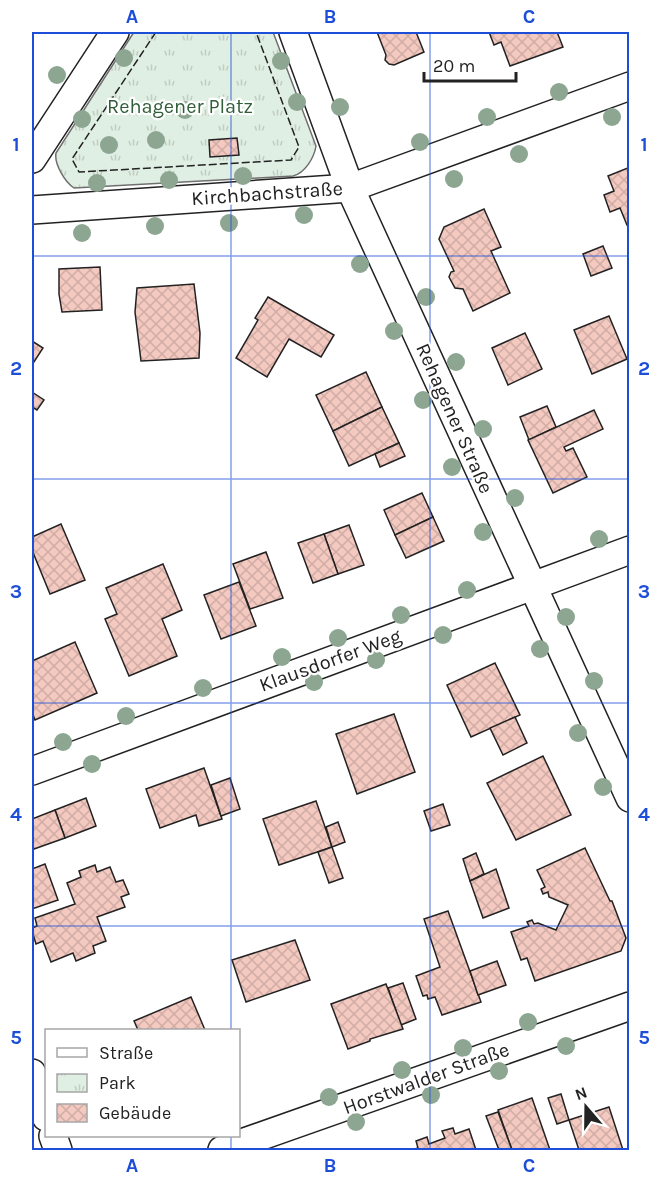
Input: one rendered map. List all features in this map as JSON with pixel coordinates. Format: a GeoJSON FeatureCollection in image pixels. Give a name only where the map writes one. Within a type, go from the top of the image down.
{"type":"FeatureCollection","features":[{"type":"Feature","properties":{"kind":"street"},"geometry":{"type":"LineString","coordinates":[[32,159],[115,32]]}},
{"type":"Feature","properties":{"kind":"street","name":"Rehagener Straße"},"geometry":{"type":"LineString","coordinates":[[293,32],[350,188],[630,798]]}},
{"type":"Feature","properties":{"kind":"street","name":"Kirchbachstraße"},"geometry":{"type":"LineString","coordinates":[[32,210],[350,188],[630,86]]}},
{"type":"Feature","properties":{"kind":"street","name":"Klausdorfer Weg"},"geometry":{"type":"LineString","coordinates":[[32,771],[630,550]]}},
{"type":"Feature","properties":{"kind":"street","name":"Horstwalder Straße"},"geometry":{"type":"LineString","coordinates":[[222,1150],[630,1006]]}},
{"type":"Feature","properties":{"kind":"street"},"geometry":{"type":"LineString","coordinates":[[32,1073],[45,1114]]}},
{"type":"Feature","properties":{"kind":"green space","name":"Rehagener Platz"},"geometry":{"type":"Polygon","coordinates":[[[134,32],[273,32],[316,146],[308,164],[301,172],[293,176],[74,188],[61,172],[56,153],[134,32]]]}},
{"type":"Feature","properties":{"kind":"building"},"geometry":{"type":"Polygon","coordinates":[[[377,32],[416,32],[424,52],[394,65],[389,64],[385,60],[386,55],[377,32]]]}},
{"type":"Feature","properties":{"kind":"building"},"geometry":{"type":"Polygon","coordinates":[[[489,32],[557,32],[563,47],[510,66],[501,42],[494,45],[489,32]]]}},
{"type":"Feature","properties":{"kind":"building"},"geometry":{"type":"Polygon","coordinates":[[[237,138],[239,155],[210,157],[209,140],[237,138]]]}},
{"type":"Feature","properties":{"kind":"building"},"geometry":{"type":"Polygon","coordinates":[[[630,167],[630,224],[627,225],[620,208],[610,212],[604,195],[614,191],[608,176],[630,167]]]}},
{"type":"Feature","properties":{"kind":"building"},"geometry":{"type":"Polygon","coordinates":[[[484,209],[501,247],[491,251],[510,293],[473,311],[463,289],[455,288],[449,277],[454,271],[439,239],[444,227],[484,209]]]}},
{"type":"Feature","properties":{"kind":"building"},"geometry":{"type":"Polygon","coordinates":[[[603,246],[612,268],[591,276],[583,254],[603,246]]]}},
{"type":"Feature","properties":{"kind":"building"},"geometry":{"type":"Polygon","coordinates":[[[100,267],[102,310],[62,312],[59,269],[100,267]]]}},
{"type":"Feature","properties":{"kind":"building"},"geometry":{"type":"Polygon","coordinates":[[[194,284],[200,333],[199,358],[141,361],[135,312],[137,288],[194,284]]]}},
{"type":"Feature","properties":{"kind":"building"},"geometry":{"type":"Polygon","coordinates":[[[268,297],[334,335],[321,357],[289,339],[267,377],[236,358],[258,320],[255,318],[268,297]]]}},
{"type":"Feature","properties":{"kind":"building"},"geometry":{"type":"Polygon","coordinates":[[[609,316],[627,359],[592,374],[574,330],[609,316]]]}},
{"type":"Feature","properties":{"kind":"building"},"geometry":{"type":"Polygon","coordinates":[[[525,333],[542,369],[508,385],[492,348],[525,333]]]}},
{"type":"Feature","properties":{"kind":"building"},"geometry":{"type":"Polygon","coordinates":[[[32,341],[43,348],[32,365],[32,341]]]}},
{"type":"Feature","properties":{"kind":"building"},"geometry":{"type":"Polygon","coordinates":[[[366,372],[382,407],[333,431],[316,395],[366,372]]]}},
{"type":"Feature","properties":{"kind":"building"},"geometry":{"type":"Polygon","coordinates":[[[32,392],[44,400],[37,410],[32,407],[32,392]]]}},
{"type":"Feature","properties":{"kind":"building"},"geometry":{"type":"Polygon","coordinates":[[[547,406],[556,427],[529,440],[520,417],[547,406]]]}},
{"type":"Feature","properties":{"kind":"building"},"geometry":{"type":"Polygon","coordinates":[[[382,407],[399,443],[349,466],[333,431],[382,407]]]}},
{"type":"Feature","properties":{"kind":"building"},"geometry":{"type":"Polygon","coordinates":[[[594,410],[603,429],[564,447],[566,451],[573,448],[587,477],[553,493],[528,440],[594,410]]]}},
{"type":"Feature","properties":{"kind":"building"},"geometry":{"type":"Polygon","coordinates":[[[399,443],[405,456],[380,467],[375,454],[399,443]]]}},
{"type":"Feature","properties":{"kind":"building"},"geometry":{"type":"Polygon","coordinates":[[[422,493],[433,517],[395,535],[384,510],[422,493]]]}},
{"type":"Feature","properties":{"kind":"building"},"geometry":{"type":"Polygon","coordinates":[[[433,517],[444,541],[406,558],[395,535],[433,517]]]}},
{"type":"Feature","properties":{"kind":"building"},"geometry":{"type":"Polygon","coordinates":[[[61,524],[85,580],[50,594],[32,550],[32,537],[61,524]]]}},
{"type":"Feature","properties":{"kind":"building"},"geometry":{"type":"Polygon","coordinates":[[[349,525],[364,565],[338,574],[324,534],[349,525]]]}},
{"type":"Feature","properties":{"kind":"building"},"geometry":{"type":"Polygon","coordinates":[[[324,534],[338,574],[313,583],[298,543],[324,534]]]}},
{"type":"Feature","properties":{"kind":"building"},"geometry":{"type":"Polygon","coordinates":[[[266,552],[283,598],[250,609],[233,564],[266,552]]]}},
{"type":"Feature","properties":{"kind":"building"},"geometry":{"type":"Polygon","coordinates":[[[163,564],[182,610],[162,619],[177,656],[129,676],[105,619],[117,614],[106,588],[163,564]]]}},
{"type":"Feature","properties":{"kind":"building"},"geometry":{"type":"Polygon","coordinates":[[[239,582],[256,626],[221,639],[204,595],[239,582]]]}},
{"type":"Feature","properties":{"kind":"building"},"geometry":{"type":"Polygon","coordinates":[[[75,642],[97,693],[35,720],[32,712],[32,661],[75,642]]]}},
{"type":"Feature","properties":{"kind":"building"},"geometry":{"type":"Polygon","coordinates":[[[495,663],[520,715],[471,737],[447,685],[495,663]]]}},
{"type":"Feature","properties":{"kind":"building"},"geometry":{"type":"Polygon","coordinates":[[[394,714],[415,772],[357,794],[336,734],[394,714]]]}},
{"type":"Feature","properties":{"kind":"building"},"geometry":{"type":"Polygon","coordinates":[[[515,717],[527,743],[503,755],[490,728],[515,717]]]}},
{"type":"Feature","properties":{"kind":"building"},"geometry":{"type":"Polygon","coordinates":[[[543,756],[571,815],[516,840],[487,783],[543,756]]]}},
{"type":"Feature","properties":{"kind":"building"},"geometry":{"type":"Polygon","coordinates":[[[204,768],[222,819],[199,826],[196,815],[160,828],[146,789],[204,768]]]}},
{"type":"Feature","properties":{"kind":"building"},"geometry":{"type":"Polygon","coordinates":[[[230,778],[240,809],[221,816],[211,785],[230,778]]]}},
{"type":"Feature","properties":{"kind":"building"},"geometry":{"type":"Polygon","coordinates":[[[86,798],[96,826],[65,838],[55,810],[86,798]]]}},
{"type":"Feature","properties":{"kind":"building"},"geometry":{"type":"Polygon","coordinates":[[[316,801],[332,847],[279,865],[263,819],[316,801]]]}},
{"type":"Feature","properties":{"kind":"building"},"geometry":{"type":"Polygon","coordinates":[[[443,804],[450,825],[431,831],[424,811],[443,804]]]}},
{"type":"Feature","properties":{"kind":"building"},"geometry":{"type":"Polygon","coordinates":[[[55,810],[65,838],[34,849],[32,819],[55,810]]]}},
{"type":"Feature","properties":{"kind":"building"},"geometry":{"type":"Polygon","coordinates":[[[338,822],[345,842],[332,847],[326,827],[338,822]]]}},
{"type":"Feature","properties":{"kind":"building"},"geometry":{"type":"Polygon","coordinates":[[[332,847],[343,878],[329,883],[318,852],[332,847]]]}},
{"type":"Feature","properties":{"kind":"building"},"geometry":{"type":"Polygon","coordinates":[[[585,848],[612,901],[626,938],[621,951],[535,981],[527,958],[521,960],[511,932],[529,926],[527,922],[532,920],[534,924],[538,923],[556,930],[568,905],[549,897],[548,892],[543,894],[541,889],[545,887],[537,870],[585,848]]]}},
{"type":"Feature","properties":{"kind":"building"},"geometry":{"type":"Polygon","coordinates":[[[476,853],[484,874],[470,881],[463,859],[476,853]]]}},
{"type":"Feature","properties":{"kind":"building"},"geometry":{"type":"Polygon","coordinates":[[[45,864],[58,900],[32,909],[32,869],[45,864]]]}},
{"type":"Feature","properties":{"kind":"building"},"geometry":{"type":"Polygon","coordinates":[[[95,865],[97,872],[110,867],[116,882],[123,880],[129,894],[121,897],[125,907],[97,917],[106,941],[93,946],[95,953],[76,961],[73,953],[51,962],[43,941],[36,944],[32,931],[32,928],[37,926],[35,918],[75,904],[67,883],[81,877],[79,871],[95,865]]]}},
{"type":"Feature","properties":{"kind":"building"},"geometry":{"type":"Polygon","coordinates":[[[496,869],[509,908],[483,918],[470,881],[496,869]]]}},
{"type":"Feature","properties":{"kind":"building"},"geometry":{"type":"Polygon","coordinates":[[[448,911],[481,1002],[442,1015],[435,997],[428,999],[427,995],[423,996],[416,976],[440,967],[424,919],[448,911]]]}},
{"type":"Feature","properties":{"kind":"building"},"geometry":{"type":"Polygon","coordinates":[[[295,940],[310,980],[246,1002],[232,960],[295,940]]]}},
{"type":"Feature","properties":{"kind":"building"},"geometry":{"type":"Polygon","coordinates":[[[497,961],[506,985],[478,995],[470,971],[497,961]]]}},
{"type":"Feature","properties":{"kind":"building"},"geometry":{"type":"Polygon","coordinates":[[[403,983],[416,1019],[401,1025],[388,988],[403,983]]]}},
{"type":"Feature","properties":{"kind":"building"},"geometry":{"type":"Polygon","coordinates":[[[386,984],[403,1029],[370,1039],[370,1041],[348,1049],[331,1004],[386,984]]]}},
{"type":"Feature","properties":{"kind":"building"},"geometry":{"type":"Polygon","coordinates":[[[191,997],[205,1029],[138,1029],[134,1021],[191,997]]]}},
{"type":"Feature","properties":{"kind":"building"},"geometry":{"type":"Polygon","coordinates":[[[561,1094],[569,1120],[557,1124],[548,1098],[561,1094]]]}},
{"type":"Feature","properties":{"kind":"building"},"geometry":{"type":"Polygon","coordinates":[[[532,1098],[550,1150],[512,1150],[498,1110],[532,1098]]]}},
{"type":"Feature","properties":{"kind":"building"},"geometry":{"type":"Polygon","coordinates":[[[609,1107],[623,1150],[579,1150],[569,1120],[609,1107]]]}},
{"type":"Feature","properties":{"kind":"building"},"geometry":{"type":"Polygon","coordinates":[[[498,1112],[512,1150],[499,1150],[486,1116],[498,1112]]]}},
{"type":"Feature","properties":{"kind":"building"},"geometry":{"type":"Polygon","coordinates":[[[453,1128],[455,1134],[469,1129],[476,1150],[411,1150],[418,1148],[416,1141],[427,1137],[429,1144],[445,1138],[442,1131],[453,1128]]]}},
{"type":"Feature","properties":{"kind":"fence"},"geometry":{"type":"LineString","coordinates":[[156,32],[72,159],[79,172],[291,160],[299,147],[256,32]]}}]}
